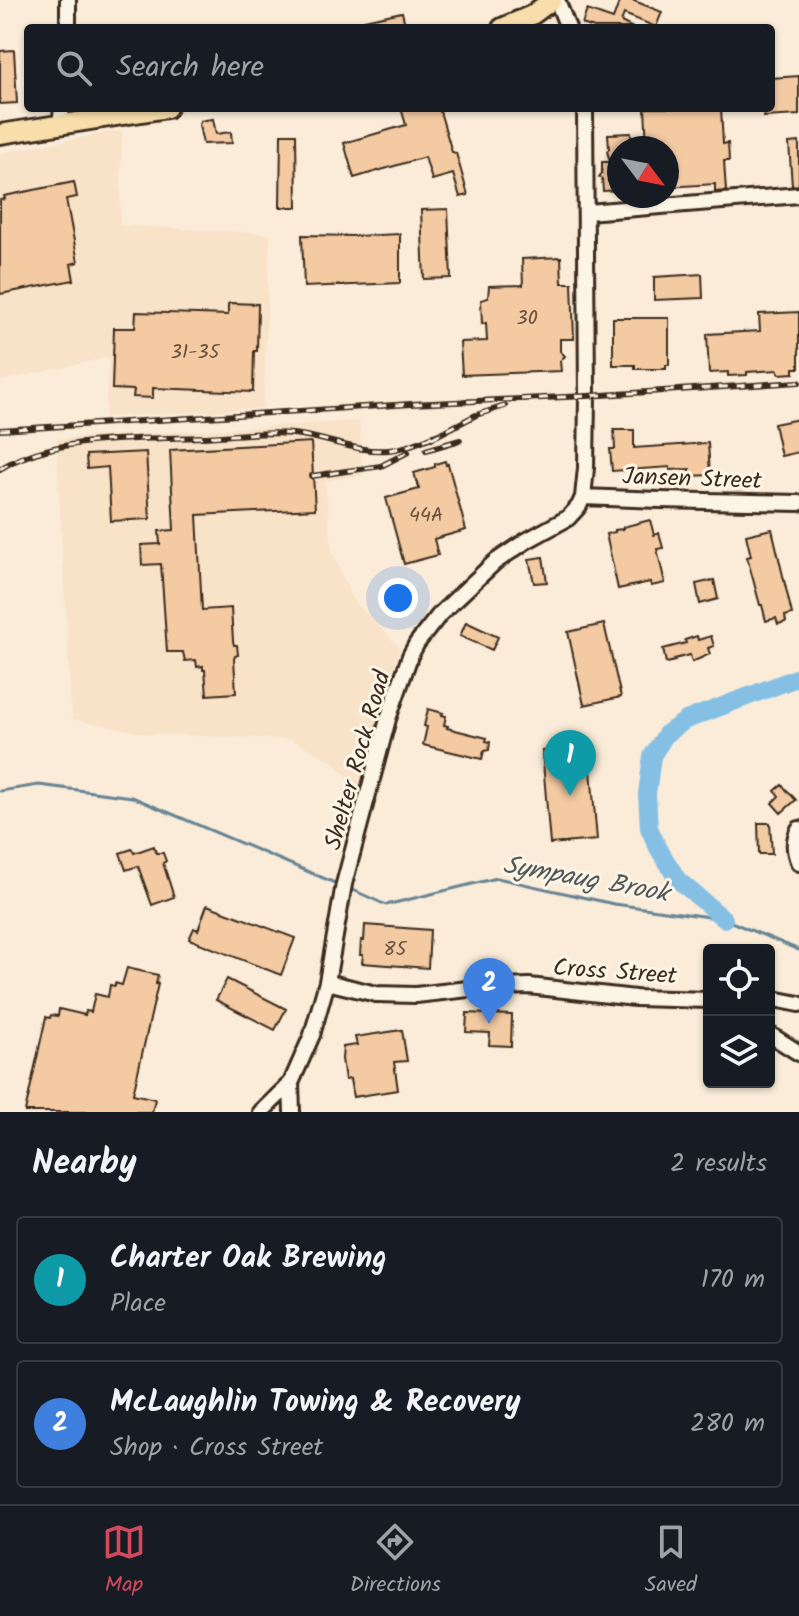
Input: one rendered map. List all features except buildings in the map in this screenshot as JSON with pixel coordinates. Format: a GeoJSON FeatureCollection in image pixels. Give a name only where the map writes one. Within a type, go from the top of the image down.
{"type":"FeatureCollection","features":[{"type":"Feature","properties":{"kind":"main road"},"geometry":{"type":"LineString","coordinates":[[511,24],[554,0]]}},
{"type":"Feature","properties":{"kind":"main road"},"geometry":{"type":"LineString","coordinates":[[0,134],[61,117],[120,112]]}},
{"type":"Feature","properties":{"kind":"street"},"geometry":{"type":"LineString","coordinates":[[68,0],[68,24]]}},
{"type":"Feature","properties":{"kind":"street"},"geometry":{"type":"LineString","coordinates":[[554,0],[566,24]]}},
{"type":"Feature","properties":{"kind":"street"},"geometry":{"type":"LineString","coordinates":[[583,497],[587,396],[585,112]]}},
{"type":"Feature","properties":{"kind":"street"},"geometry":{"type":"LineString","coordinates":[[587,212],[799,195]]}},
{"type":"Feature","properties":{"kind":"street","name":"Jansen Street"},"geometry":{"type":"LineString","coordinates":[[583,497],[799,503]]}},
{"type":"Feature","properties":{"kind":"street","name":"Shelter Rock Road"},"geometry":{"type":"LineString","coordinates":[[292,1112],[291,1083],[312,1035],[327,982],[344,884],[388,719],[410,656],[440,614],[495,562],[568,518],[583,497]]}},
{"type":"Feature","properties":{"kind":"street"},"geometry":{"type":"LineString","coordinates":[[799,829],[795,844],[799,863]]}},
{"type":"Feature","properties":{"kind":"street","name":"Cross Street"},"geometry":{"type":"LineString","coordinates":[[327,982],[376,994],[416,995],[529,986],[635,998],[703,1000]]}},
{"type":"Feature","properties":{"kind":"street"},"geometry":{"type":"LineString","coordinates":[[775,999],[799,1004]]}},
{"type":"Feature","properties":{"kind":"street"},"geometry":{"type":"LineString","coordinates":[[775,1038],[799,1053]]}},
{"type":"Feature","properties":{"kind":"street"},"geometry":{"type":"LineString","coordinates":[[261,1112],[291,1083]]}},
{"type":"Feature","properties":{"kind":"shaded area"},"geometry":{"type":"Polygon","coordinates":[[[122,130],[120,225],[270,234],[263,408],[105,417],[109,357],[0,381],[0,153],[122,130]]]}},
{"type":"Feature","properties":{"kind":"shaded area"},"geometry":{"type":"Polygon","coordinates":[[[359,421],[363,475],[325,481],[332,551],[352,599],[400,648],[359,787],[333,762],[291,739],[147,734],[72,719],[56,439],[359,421]]]}},
{"type":"Feature","properties":{"kind":"waterway"},"geometry":{"type":"LineString","coordinates":[[724,919],[678,880],[649,828],[647,794],[652,756],[666,734],[686,720],[799,677]]}},
{"type":"Feature","properties":{"kind":"waterway","name":"Sympaug Brook"},"geometry":{"type":"LineString","coordinates":[[0,791],[39,785],[132,797],[335,883]]}},
{"type":"Feature","properties":{"kind":"waterway","name":"Sympaug Brook"},"geometry":{"type":"LineString","coordinates":[[353,890],[386,905],[497,878],[614,904],[724,919],[799,950]]}},
{"type":"Feature","properties":{"kind":"railway"},"geometry":{"type":"LineString","coordinates":[[0,430],[799,382]]}},
{"type":"Feature","properties":{"kind":"railway"},"geometry":{"type":"LineString","coordinates":[[432,438],[476,415],[505,406]]}},
{"type":"Feature","properties":{"kind":"railway"},"geometry":{"type":"LineString","coordinates":[[0,469],[45,450],[98,441],[282,433],[365,449],[389,450],[409,446],[441,433]]}},
{"type":"Feature","properties":{"kind":"railway"},"geometry":{"type":"LineString","coordinates":[[426,450],[460,440]]}},
{"type":"Feature","properties":{"kind":"railway"},"geometry":{"type":"LineString","coordinates":[[312,476],[381,466],[408,452]]}},
{"type":"Feature","properties":{"kind":"place","name":"Charter Oak Brewing"},"geometry":{"type":"Point","coordinates":[570,796]}},
{"type":"Feature","properties":{"kind":"place","name":"McLaughlin Towing & Recovery"},"geometry":{"type":"Point","coordinates":[489,1024]}}]}
